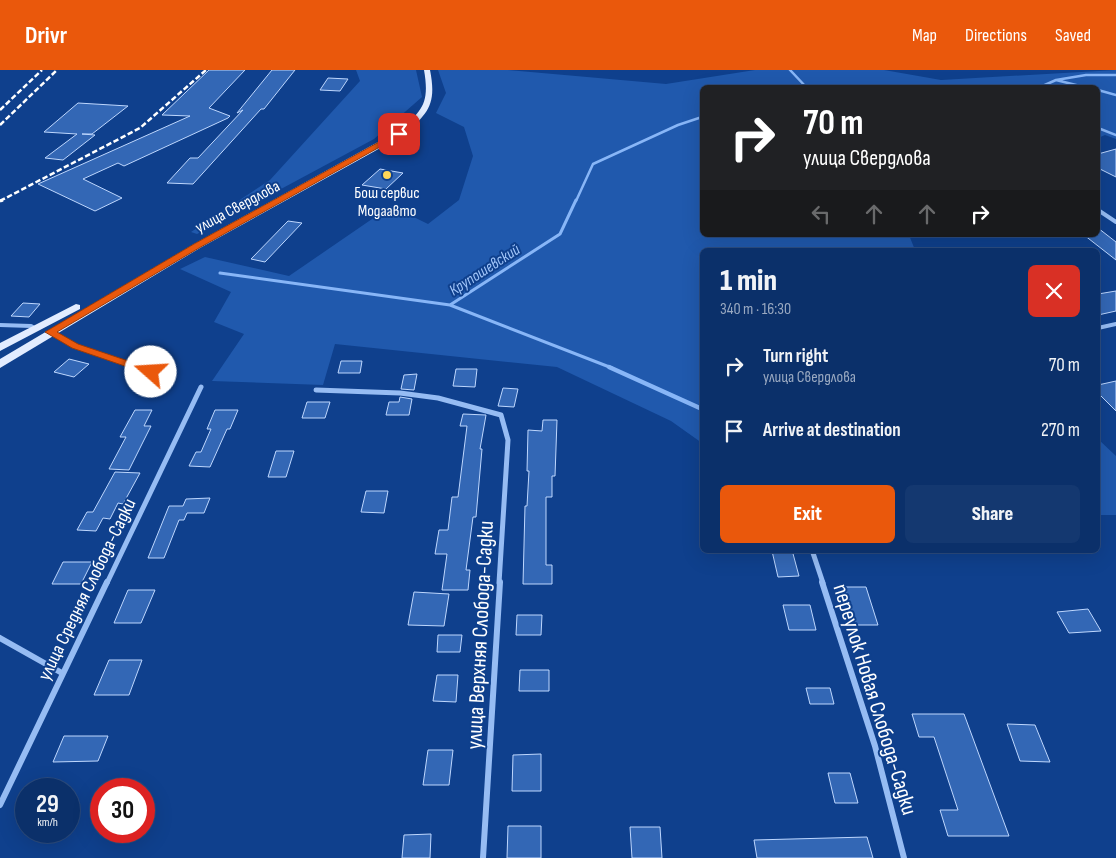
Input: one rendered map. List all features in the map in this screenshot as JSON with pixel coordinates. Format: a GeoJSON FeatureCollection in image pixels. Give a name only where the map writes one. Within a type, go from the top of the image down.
{"type":"FeatureCollection","features":[{"type":"Feature","properties":{"kind":"main road","name":"улица Свердлова"},"geometry":{"type":"LineString","coordinates":[[0,364],[50,332],[196,246],[399,134],[423,113],[431,100],[427,70]]}},
{"type":"Feature","properties":{"kind":"main road"},"geometry":{"type":"LineString","coordinates":[[0,347],[196,246]]}},
{"type":"Feature","properties":{"kind":"street"},"geometry":{"type":"LineString","coordinates":[[1100,211],[1116,222]]}},
{"type":"Feature","properties":{"kind":"street"},"geometry":{"type":"LineString","coordinates":[[1100,328],[1116,324]]}},
{"type":"Feature","properties":{"kind":"street"},"geometry":{"type":"LineString","coordinates":[[0,325],[31,326],[37,329]]}},
{"type":"Feature","properties":{"kind":"street"},"geometry":{"type":"LineString","coordinates":[[50,332],[75,346],[151,372]]}},
{"type":"Feature","properties":{"kind":"street","name":"улица Средняя Слобода-Садки"},"geometry":{"type":"LineString","coordinates":[[0,805],[200,387]]}},
{"type":"Feature","properties":{"kind":"street","name":"улица Верхняя Слобода-Садки"},"geometry":{"type":"LineString","coordinates":[[316,390],[400,393],[438,398],[502,415],[508,440],[483,858]]}},
{"type":"Feature","properties":{"kind":"street","name":"переулок Новая Слобода-Садки"},"geometry":{"type":"LineString","coordinates":[[813,553],[875,746],[904,858]]}},
{"type":"Feature","properties":{"kind":"street"},"geometry":{"type":"LineString","coordinates":[[0,638],[62,673]]}},
{"type":"Feature","properties":{"kind":"shaded area"},"geometry":{"type":"Polygon","coordinates":[[[356,70],[416,70],[422,97],[374,139],[197,234],[191,232],[270,180],[360,81],[356,70]]]}},
{"type":"Feature","properties":{"kind":"shaded area"},"geometry":{"type":"Polygon","coordinates":[[[438,70],[508,70],[666,84],[755,70],[884,70],[941,80],[1116,70],[1116,139],[1105,135],[1100,137],[1100,85],[700,85],[700,237],[910,237],[914,248],[700,248],[700,442],[671,421],[557,367],[335,344],[323,385],[212,381],[244,334],[214,322],[231,292],[180,269],[205,257],[289,276],[391,206],[428,224],[459,200],[473,156],[464,127],[436,113],[446,93],[438,70]]]}},
{"type":"Feature","properties":{"kind":"shaded area"},"geometry":{"type":"Polygon","coordinates":[[[1100,441],[1116,456],[1116,515],[1100,515],[1100,441]]]}},
{"type":"Feature","properties":{"kind":"building"},"geometry":{"type":"Polygon","coordinates":[[[209,70],[245,70],[209,108],[230,116],[228,118],[124,166],[118,163],[83,179],[122,198],[95,211],[38,184],[190,116],[162,115],[209,70]]]}},
{"type":"Feature","properties":{"kind":"building"},"geometry":{"type":"Polygon","coordinates":[[[272,70],[295,70],[264,109],[261,109],[193,184],[167,183],[190,158],[198,158],[243,110],[237,113],[272,70]]]}},
{"type":"Feature","properties":{"kind":"building"},"geometry":{"type":"Polygon","coordinates":[[[328,78],[348,79],[340,91],[320,90],[328,78]]]}},
{"type":"Feature","properties":{"kind":"building"},"geometry":{"type":"Polygon","coordinates":[[[78,103],[128,106],[92,134],[82,134],[95,135],[63,160],[45,158],[77,134],[44,132],[78,103]]]}},
{"type":"Feature","properties":{"kind":"building"},"geometry":{"type":"Polygon","coordinates":[[[1116,149],[1116,177],[1100,169],[1100,153],[1116,149]]]}},
{"type":"Feature","properties":{"kind":"building"},"geometry":{"type":"Polygon","coordinates":[[[380,169],[403,173],[386,189],[362,185],[380,169]]]}},
{"type":"Feature","properties":{"kind":"building"},"geometry":{"type":"Polygon","coordinates":[[[288,221],[302,223],[265,262],[251,259],[288,221]]]}},
{"type":"Feature","properties":{"kind":"building"},"geometry":{"type":"Polygon","coordinates":[[[1100,230],[1116,242],[1116,260],[1087,237],[1100,237],[1100,230]]]}},
{"type":"Feature","properties":{"kind":"building"},"geometry":{"type":"Polygon","coordinates":[[[1116,291],[1116,311],[1100,315],[1100,294],[1116,291]]]}},
{"type":"Feature","properties":{"kind":"building"},"geometry":{"type":"Polygon","coordinates":[[[23,303],[40,304],[29,317],[11,316],[23,303]]]}},
{"type":"Feature","properties":{"kind":"building"},"geometry":{"type":"Polygon","coordinates":[[[69,359],[89,364],[74,377],[54,372],[69,359]]]}},
{"type":"Feature","properties":{"kind":"building"},"geometry":{"type":"Polygon","coordinates":[[[341,361],[362,361],[360,373],[338,373],[341,361]]]}},
{"type":"Feature","properties":{"kind":"building"},"geometry":{"type":"Polygon","coordinates":[[[456,369],[477,369],[475,387],[453,386],[456,369]]]}},
{"type":"Feature","properties":{"kind":"building"},"geometry":{"type":"Polygon","coordinates":[[[417,374],[414,390],[401,389],[404,375],[417,374]]]}},
{"type":"Feature","properties":{"kind":"building"},"geometry":{"type":"Polygon","coordinates":[[[1116,381],[1116,411],[1100,395],[1100,385],[1116,381]]]}},
{"type":"Feature","properties":{"kind":"building"},"geometry":{"type":"Polygon","coordinates":[[[503,388],[518,389],[514,407],[498,406],[503,388]]]}},
{"type":"Feature","properties":{"kind":"building"},"geometry":{"type":"Polygon","coordinates":[[[400,397],[412,399],[409,415],[386,415],[389,402],[399,402],[400,397]]]}},
{"type":"Feature","properties":{"kind":"building"},"geometry":{"type":"Polygon","coordinates":[[[307,402],[330,402],[325,418],[302,418],[307,402]]]}},
{"type":"Feature","properties":{"kind":"building"},"geometry":{"type":"Polygon","coordinates":[[[135,410],[152,410],[144,426],[151,426],[129,470],[109,469],[126,437],[120,437],[135,410]]]}},
{"type":"Feature","properties":{"kind":"building"},"geometry":{"type":"Polygon","coordinates":[[[215,410],[238,410],[210,467],[189,466],[196,452],[201,452],[211,429],[207,429],[215,410]]]}},
{"type":"Feature","properties":{"kind":"building"},"geometry":{"type":"Polygon","coordinates":[[[463,414],[486,415],[480,449],[482,449],[476,517],[473,517],[466,570],[470,570],[468,590],[442,590],[447,554],[435,554],[439,530],[448,530],[452,497],[458,497],[467,426],[460,426],[463,414]]]}},
{"type":"Feature","properties":{"kind":"building"},"geometry":{"type":"Polygon","coordinates":[[[543,420],[557,420],[555,476],[552,476],[552,497],[546,497],[546,565],[552,565],[552,584],[523,584],[525,506],[527,506],[529,471],[527,471],[528,430],[542,431],[543,420]]]}},
{"type":"Feature","properties":{"kind":"building"},"geometry":{"type":"Polygon","coordinates":[[[276,451],[294,451],[286,477],[268,477],[276,451]]]}},
{"type":"Feature","properties":{"kind":"building"},"geometry":{"type":"Polygon","coordinates":[[[115,472],[140,473],[123,504],[118,503],[110,519],[103,518],[96,531],[77,530],[87,512],[93,512],[115,472]]]}},
{"type":"Feature","properties":{"kind":"building"},"geometry":{"type":"Polygon","coordinates":[[[366,491],[388,491],[384,513],[361,512],[366,491]]]}},
{"type":"Feature","properties":{"kind":"building"},"geometry":{"type":"Polygon","coordinates":[[[210,498],[204,513],[187,513],[184,520],[179,520],[164,558],[148,558],[169,506],[183,506],[186,499],[210,498]]]}},
{"type":"Feature","properties":{"kind":"building"},"geometry":{"type":"Polygon","coordinates":[[[772,553],[793,553],[799,576],[778,577],[772,553]]]}},
{"type":"Feature","properties":{"kind":"building"},"geometry":{"type":"Polygon","coordinates":[[[63,562],[92,562],[81,584],[52,584],[63,562]]]}},
{"type":"Feature","properties":{"kind":"building"},"geometry":{"type":"Polygon","coordinates":[[[845,587],[866,587],[878,625],[856,625],[845,587]]]}},
{"type":"Feature","properties":{"kind":"building"},"geometry":{"type":"Polygon","coordinates":[[[128,590],[155,590],[141,623],[114,623],[128,590]]]}},
{"type":"Feature","properties":{"kind":"building"},"geometry":{"type":"Polygon","coordinates":[[[414,592],[449,594],[444,626],[408,625],[414,592]]]}},
{"type":"Feature","properties":{"kind":"building"},"geometry":{"type":"Polygon","coordinates":[[[783,605],[810,605],[816,630],[789,630],[783,605]]]}},
{"type":"Feature","properties":{"kind":"building"},"geometry":{"type":"Polygon","coordinates":[[[1088,609],[1101,631],[1069,633],[1057,612],[1088,609]]]}},
{"type":"Feature","properties":{"kind":"building"},"geometry":{"type":"Polygon","coordinates":[[[517,615],[542,615],[541,635],[516,635],[517,615]]]}},
{"type":"Feature","properties":{"kind":"building"},"geometry":{"type":"Polygon","coordinates":[[[438,635],[462,635],[460,652],[437,652],[438,635]]]}},
{"type":"Feature","properties":{"kind":"building"},"geometry":{"type":"Polygon","coordinates":[[[109,660],[142,660],[129,695],[94,695],[109,660]]]}},
{"type":"Feature","properties":{"kind":"building"},"geometry":{"type":"Polygon","coordinates":[[[520,670],[549,670],[549,691],[519,691],[520,670]]]}},
{"type":"Feature","properties":{"kind":"building"},"geometry":{"type":"Polygon","coordinates":[[[437,675],[458,675],[456,702],[433,701],[437,675]]]}},
{"type":"Feature","properties":{"kind":"building"},"geometry":{"type":"Polygon","coordinates":[[[806,688],[830,688],[834,704],[810,704],[806,688]]]}},
{"type":"Feature","properties":{"kind":"building"},"geometry":{"type":"Polygon","coordinates":[[[912,714],[964,714],[1009,836],[948,836],[940,810],[958,810],[934,737],[919,737],[912,714]]]}},
{"type":"Feature","properties":{"kind":"building"},"geometry":{"type":"Polygon","coordinates":[[[1007,724],[1035,725],[1050,762],[1020,761],[1007,724]]]}},
{"type":"Feature","properties":{"kind":"building"},"geometry":{"type":"Polygon","coordinates":[[[64,736],[108,736],[98,761],[53,762],[64,736]]]}},
{"type":"Feature","properties":{"kind":"building"},"geometry":{"type":"Polygon","coordinates":[[[428,750],[453,750],[449,785],[423,785],[428,750]]]}},
{"type":"Feature","properties":{"kind":"building"},"geometry":{"type":"Polygon","coordinates":[[[541,754],[541,791],[512,791],[513,755],[541,754]]]}},
{"type":"Feature","properties":{"kind":"building"},"geometry":{"type":"Polygon","coordinates":[[[828,773],[850,773],[858,803],[835,803],[828,773]]]}},
{"type":"Feature","properties":{"kind":"building"},"geometry":{"type":"Polygon","coordinates":[[[508,826],[541,826],[541,858],[507,858],[508,826]]]}},
{"type":"Feature","properties":{"kind":"building"},"geometry":{"type":"Polygon","coordinates":[[[630,827],[660,827],[662,858],[632,858],[630,827]]]}},
{"type":"Feature","properties":{"kind":"building"},"geometry":{"type":"Polygon","coordinates":[[[431,834],[430,858],[402,858],[404,835],[431,834]]]}},
{"type":"Feature","properties":{"kind":"building"},"geometry":{"type":"Polygon","coordinates":[[[867,837],[873,858],[757,858],[754,840],[867,837]]]}},
{"type":"Feature","properties":{"kind":"waterway"},"geometry":{"type":"LineString","coordinates":[[790,70],[804,85]]}},
{"type":"Feature","properties":{"kind":"waterway"},"geometry":{"type":"LineString","coordinates":[[1056,80],[1086,75],[1116,75]]}},
{"type":"Feature","properties":{"kind":"waterway","name":"Крупошевский"},"geometry":{"type":"LineString","coordinates":[[1045,85],[1056,80]]}},
{"type":"Feature","properties":{"kind":"waterway","name":"Крупошевский"},"geometry":{"type":"LineString","coordinates":[[1056,80],[1076,85]]}},
{"type":"Feature","properties":{"kind":"waterway","name":"Крупошевский"},"geometry":{"type":"LineString","coordinates":[[1100,91],[1116,95]]}},
{"type":"Feature","properties":{"kind":"waterway","name":"Крупошевский"},"geometry":{"type":"LineString","coordinates":[[576,201],[593,164],[678,125],[700,118]]}},
{"type":"Feature","properties":{"kind":"waterway"},"geometry":{"type":"LineString","coordinates":[[1100,129],[1116,135]]}},
{"type":"Feature","properties":{"kind":"waterway","name":"Крупошевский"},"geometry":{"type":"LineString","coordinates":[[450,305],[560,234],[576,200]]}},
{"type":"Feature","properties":{"kind":"waterway","name":"Крупошевский"},"geometry":{"type":"LineString","coordinates":[[220,273],[450,305]]}},
{"type":"Feature","properties":{"kind":"waterway"},"geometry":{"type":"LineString","coordinates":[[450,305],[612,368]]}},
{"type":"Feature","properties":{"kind":"waterway"},"geometry":{"type":"LineString","coordinates":[[609,367],[700,408]]}},
{"type":"Feature","properties":{"kind":"railway"},"geometry":{"type":"LineString","coordinates":[[0,110],[42,70]]}},
{"type":"Feature","properties":{"kind":"railway"},"geometry":{"type":"LineString","coordinates":[[0,125],[57,70]]}},
{"type":"Feature","properties":{"kind":"railway"},"geometry":{"type":"LineString","coordinates":[[3,200],[0,201],[140,128],[206,70]]}},
{"type":"Feature","properties":{"kind":"place","name":"Бош сервис Модаавто"},"geometry":{"type":"Point","coordinates":[387,175]}},
{"type":"Feature","properties":{"kind":"route"},"geometry":{"type":"LineString","coordinates":[[151,372],[75,346],[50,332],[196,246],[386,143],[399,134]]}}]}
